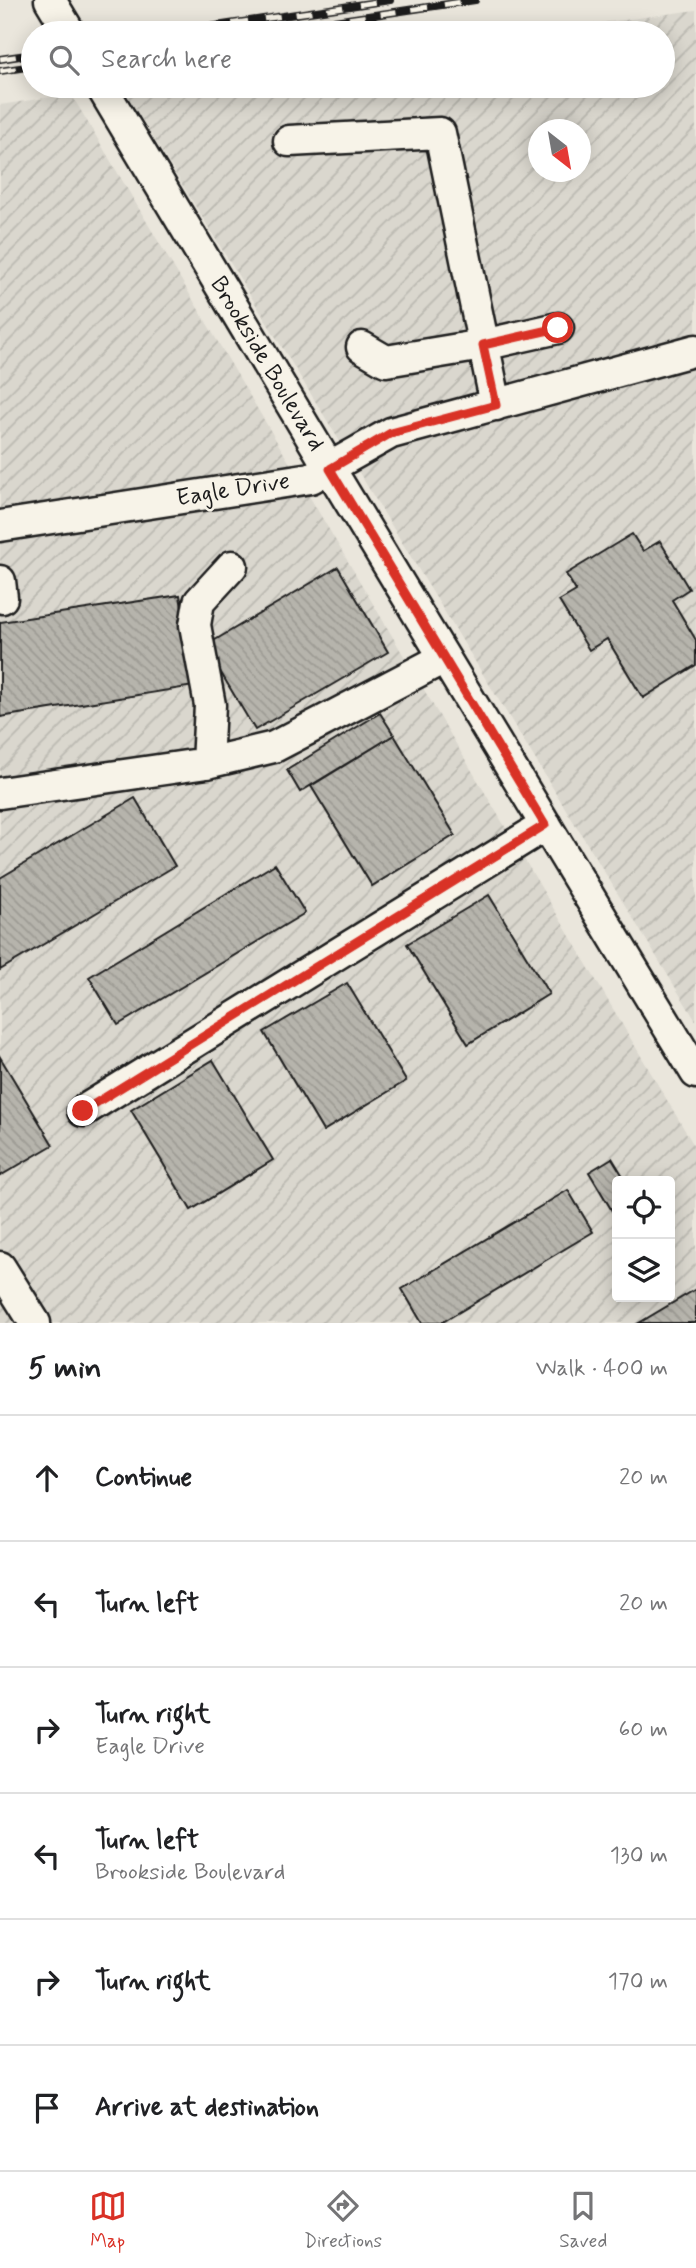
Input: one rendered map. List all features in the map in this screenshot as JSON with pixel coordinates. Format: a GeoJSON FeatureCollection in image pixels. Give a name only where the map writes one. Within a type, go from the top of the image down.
{"type":"FeatureCollection","features":[{"type":"Feature","properties":{"kind":"street"},"geometry":{"type":"LineString","coordinates":[[50,0],[63,21]]}},
{"type":"Feature","properties":{"kind":"street","name":"Brookside Boulevard"},"geometry":{"type":"LineString","coordinates":[[108,98],[696,1073]]}},
{"type":"Feature","properties":{"kind":"street"},"geometry":{"type":"LineString","coordinates":[[289,141],[440,133],[496,405]]}},
{"type":"Feature","properties":{"kind":"street"},"geometry":{"type":"LineString","coordinates":[[362,347],[386,361],[483,345],[558,328]]}},
{"type":"Feature","properties":{"kind":"street","name":"Eagle Drive"},"geometry":{"type":"LineString","coordinates":[[0,526],[311,478],[391,433],[696,351]]}},
{"type":"Feature","properties":{"kind":"street"},"geometry":{"type":"LineString","coordinates":[[207,763],[210,705],[195,625],[199,602],[232,566]]}},
{"type":"Feature","properties":{"kind":"street"},"geometry":{"type":"LineString","coordinates":[[0,793],[207,763],[274,747],[444,658]]}},
{"type":"Feature","properties":{"kind":"street"},"geometry":{"type":"LineString","coordinates":[[83,1111],[545,825]]}},
{"type":"Feature","properties":{"kind":"street"},"geometry":{"type":"LineString","coordinates":[[0,1267],[35,1323]]}},
{"type":"Feature","properties":{"kind":"shaded area"},"geometry":{"type":"Polygon","coordinates":[[[696,10],[696,1021],[129,98],[675,98],[675,21],[616,21],[696,10]]]}},
{"type":"Feature","properties":{"kind":"shaded area"},"geometry":{"type":"Polygon","coordinates":[[[45,98],[73,98],[696,1149],[696,1323],[0,1323],[0,105],[45,98]]]}},
{"type":"Feature","properties":{"kind":"building"},"geometry":{"type":"Polygon","coordinates":[[[632,534],[643,551],[660,541],[689,589],[672,600],[696,640],[696,665],[643,698],[607,639],[589,650],[559,601],[576,591],[566,574],[632,534]]]}},
{"type":"Feature","properties":{"kind":"building"},"geometry":{"type":"Polygon","coordinates":[[[338,567],[388,652],[255,730],[205,646],[338,567]]]}},
{"type":"Feature","properties":{"kind":"building"},"geometry":{"type":"Polygon","coordinates":[[[180,595],[194,686],[0,717],[0,622],[180,595]]]}},
{"type":"Feature","properties":{"kind":"building"},"geometry":{"type":"Polygon","coordinates":[[[380,713],[394,735],[300,792],[287,770],[380,713]]]}},
{"type":"Feature","properties":{"kind":"building"},"geometry":{"type":"Polygon","coordinates":[[[394,735],[455,835],[372,886],[311,786],[394,735]]]}},
{"type":"Feature","properties":{"kind":"building"},"geometry":{"type":"Polygon","coordinates":[[[135,798],[175,866],[0,970],[0,878],[135,798]]]}},
{"type":"Feature","properties":{"kind":"building"},"geometry":{"type":"Polygon","coordinates":[[[275,864],[305,913],[118,1025],[89,977],[275,864]]]}},
{"type":"Feature","properties":{"kind":"building"},"geometry":{"type":"Polygon","coordinates":[[[489,895],[549,994],[468,1044],[407,944],[489,895]]]}},
{"type":"Feature","properties":{"kind":"building"},"geometry":{"type":"Polygon","coordinates":[[[347,983],[406,1081],[323,1131],[264,1032],[347,983]]]}},
{"type":"Feature","properties":{"kind":"building"},"geometry":{"type":"Polygon","coordinates":[[[0,1057],[53,1145],[0,1176],[0,1057]]]}},
{"type":"Feature","properties":{"kind":"building"},"geometry":{"type":"Polygon","coordinates":[[[213,1060],[273,1160],[191,1210],[131,1110],[213,1060]]]}},
{"type":"Feature","properties":{"kind":"building"},"geometry":{"type":"Polygon","coordinates":[[[612,1158],[623,1176],[612,1176],[612,1211],[589,1172],[612,1158]]]}},
{"type":"Feature","properties":{"kind":"building"},"geometry":{"type":"Polygon","coordinates":[[[568,1190],[593,1232],[441,1323],[422,1323],[402,1289],[568,1190]]]}},
{"type":"Feature","properties":{"kind":"building"},"geometry":{"type":"Polygon","coordinates":[[[696,1289],[696,1323],[639,1323],[675,1302],[696,1289]]]}},
{"type":"Feature","properties":{"kind":"railway"},"geometry":{"type":"LineString","coordinates":[[249,21],[390,0]]}},
{"type":"Feature","properties":{"kind":"railway"},"geometry":{"type":"LineString","coordinates":[[334,21],[475,0]]}},
{"type":"Feature","properties":{"kind":"railway"},"geometry":{"type":"LineString","coordinates":[[0,59],[21,56]]}},
{"type":"Feature","properties":{"kind":"railway"},"geometry":{"type":"LineString","coordinates":[[0,71],[21,68]]}},
{"type":"Feature","properties":{"kind":"route"},"geometry":{"type":"LineString","coordinates":[[83,1111],[545,825],[330,469],[391,433],[496,405],[483,345],[558,328]]}}]}
